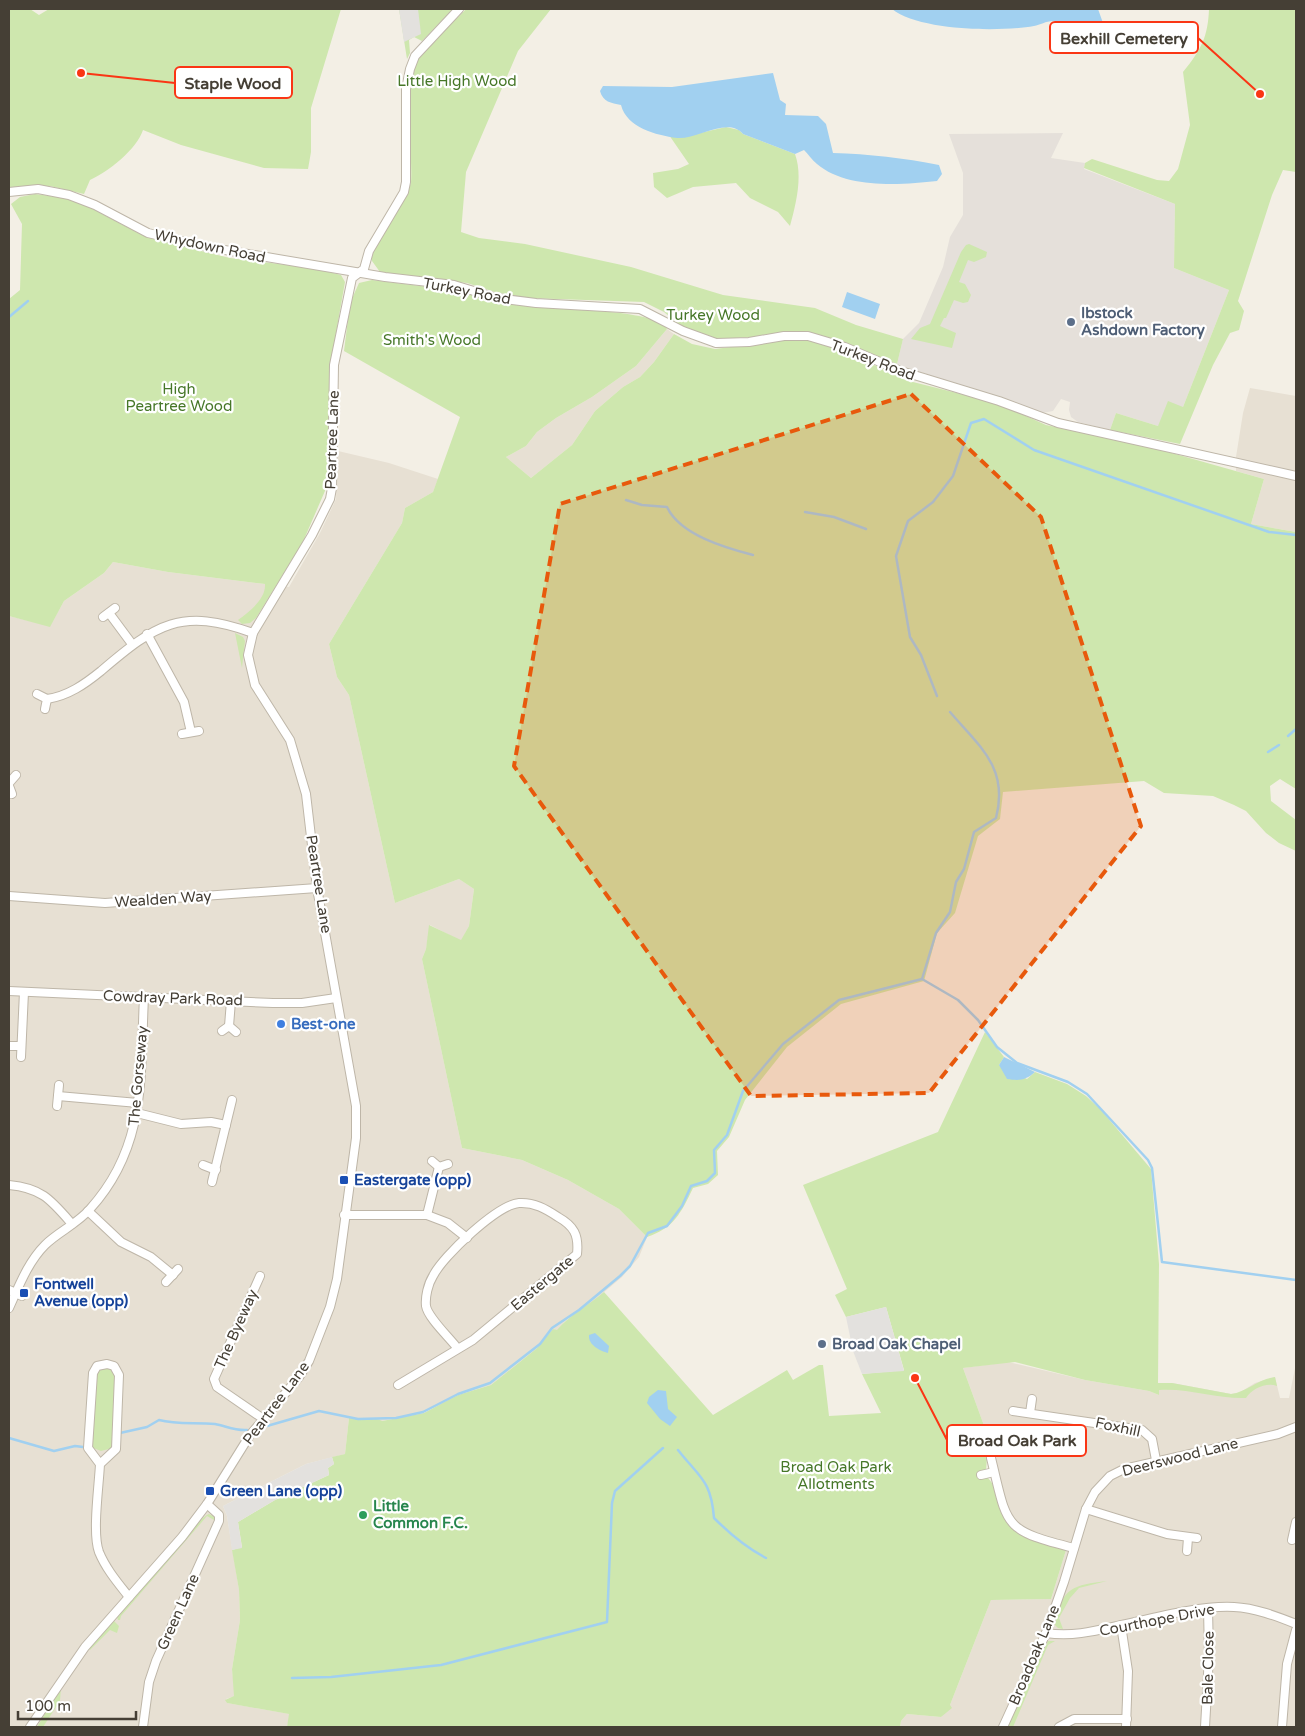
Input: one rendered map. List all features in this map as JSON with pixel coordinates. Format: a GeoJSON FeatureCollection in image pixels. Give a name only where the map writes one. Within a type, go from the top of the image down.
{"type":"FeatureCollection","features":[{"type":"Feature","properties":{"kind":"street","name":"Peartree Lane"},"geometry":{"type":"LineString","coordinates":[[30,1727],[85,1647],[182,1537],[207,1504],[262,1418],[288,1390],[309,1361],[330,1307],[337,1279],[344,1215],[356,1138],[356,1106],[317,888],[306,794],[296,754],[290,740],[252,678],[248,655],[253,633],[312,535],[330,499],[332,488],[334,365],[352,278],[364,268],[369,251],[404,192],[406,182],[406,89],[415,56],[459,9]]}},
{"type":"Feature","properties":{"kind":"street","name":"Whydown Road"},"geometry":{"type":"LineString","coordinates":[[9,192],[38,189],[69,194],[95,205],[148,233],[207,247],[359,273]]}},
{"type":"Feature","properties":{"kind":"street","name":"Turkey Road"},"geometry":{"type":"LineString","coordinates":[[359,273],[454,285],[498,298],[536,304],[640,309],[650,312],[683,331],[716,343],[749,342],[784,336],[808,336],[845,347],[901,372],[999,401],[1058,423],[1296,476]]}},
{"type":"Feature","properties":{"kind":"street"},"geometry":{"type":"LineString","coordinates":[[109,613],[132,644]]}},
{"type":"Feature","properties":{"kind":"street"},"geometry":{"type":"LineString","coordinates":[[37,694],[47,699],[57,698],[80,687],[132,644],[147,634],[167,625],[201,620],[229,624],[253,633]]}},
{"type":"Feature","properties":{"kind":"street"},"geometry":{"type":"LineString","coordinates":[[147,634],[184,702],[195,732],[182,734]]}},
{"type":"Feature","properties":{"kind":"street"},"geometry":{"type":"LineString","coordinates":[[45,709],[47,699]]}},
{"type":"Feature","properties":{"kind":"street"},"geometry":{"type":"LineString","coordinates":[[12,794],[9,784],[16,775]]}},
{"type":"Feature","properties":{"kind":"street","name":"Wealden Way"},"geometry":{"type":"LineString","coordinates":[[9,896],[106,903],[317,888]]}},
{"type":"Feature","properties":{"kind":"street","name":"Cowdray Park Road"},"geometry":{"type":"LineString","coordinates":[[9,991],[302,1003],[336,998]]}},
{"type":"Feature","properties":{"kind":"street"},"geometry":{"type":"LineString","coordinates":[[21,1057],[24,992]]}},
{"type":"Feature","properties":{"kind":"street","name":"The Gorseway"},"geometry":{"type":"LineString","coordinates":[[9,1308],[33,1258],[45,1245],[88,1211],[109,1186],[122,1164],[132,1138],[137,1112],[144,997]]}},
{"type":"Feature","properties":{"kind":"street"},"geometry":{"type":"LineString","coordinates":[[222,1032],[229,1026],[231,1000]]}},
{"type":"Feature","properties":{"kind":"street"},"geometry":{"type":"LineString","coordinates":[[229,1026],[236,1032]]}},
{"type":"Feature","properties":{"kind":"street"},"geometry":{"type":"LineString","coordinates":[[10,1046],[21,1046]]}},
{"type":"Feature","properties":{"kind":"street"},"geometry":{"type":"LineString","coordinates":[[56,1106],[59,1085]]}},
{"type":"Feature","properties":{"kind":"street"},"geometry":{"type":"LineString","coordinates":[[58,1096],[138,1103]]}},
{"type":"Feature","properties":{"kind":"street"},"geometry":{"type":"LineString","coordinates":[[212,1182],[232,1100]]}},
{"type":"Feature","properties":{"kind":"street"},"geometry":{"type":"LineString","coordinates":[[137,1112],[181,1124],[212,1122],[226,1125]]}},
{"type":"Feature","properties":{"kind":"street"},"geometry":{"type":"LineString","coordinates":[[432,1161],[439,1167]]}},
{"type":"Feature","properties":{"kind":"street"},"geometry":{"type":"LineString","coordinates":[[439,1167],[448,1164]]}},
{"type":"Feature","properties":{"kind":"street"},"geometry":{"type":"LineString","coordinates":[[203,1166],[216,1170]]}},
{"type":"Feature","properties":{"kind":"street"},"geometry":{"type":"LineString","coordinates":[[427,1215],[439,1167]]}},
{"type":"Feature","properties":{"kind":"street"},"geometry":{"type":"LineString","coordinates":[[9,1185],[38,1191],[49,1198],[72,1224]]}},
{"type":"Feature","properties":{"kind":"street","name":"Eastergate"},"geometry":{"type":"LineString","coordinates":[[398,1385],[406,1378],[473,1340],[569,1262],[577,1254],[578,1243],[576,1232],[569,1223],[541,1206],[521,1203],[503,1208],[467,1238],[441,1264],[432,1277],[426,1298],[428,1312],[458,1348]]}},
{"type":"Feature","properties":{"kind":"street"},"geometry":{"type":"LineString","coordinates":[[88,1211],[121,1242],[175,1272],[166,1282]]}},
{"type":"Feature","properties":{"kind":"street"},"geometry":{"type":"LineString","coordinates":[[344,1215],[427,1215],[448,1223],[467,1238]]}},
{"type":"Feature","properties":{"kind":"street","name":"The Byeway"},"geometry":{"type":"LineString","coordinates":[[260,1276],[214,1379],[217,1387],[262,1418]]}},
{"type":"Feature","properties":{"kind":"street"},"geometry":{"type":"LineString","coordinates":[[100,1464],[116,1449],[120,1375],[114,1366],[106,1364],[97,1366],[93,1372],[88,1448],[100,1464],[96,1533],[98,1550],[106,1568],[129,1597]]}},
{"type":"Feature","properties":{"kind":"street"},"geometry":{"type":"LineString","coordinates":[[400,1370],[406,1378]]}},
{"type":"Feature","properties":{"kind":"street"},"geometry":{"type":"LineString","coordinates":[[1030,1413],[1032,1399]]}},
{"type":"Feature","properties":{"kind":"street","name":"Foxhill"},"geometry":{"type":"LineString","coordinates":[[1013,1411],[1142,1430],[1152,1439],[1156,1460]]}},
{"type":"Feature","properties":{"kind":"street","name":"Deerswood Lane"},"geometry":{"type":"LineString","coordinates":[[1064,1582],[1086,1509],[1095,1492],[1110,1476],[1124,1469],[1156,1460],[1278,1434],[1296,1427]]}},
{"type":"Feature","properties":{"kind":"street"},"geometry":{"type":"LineString","coordinates":[[991,1458],[1003,1509],[1012,1524],[1035,1538],[1074,1548]]}},
{"type":"Feature","properties":{"kind":"street"},"geometry":{"type":"LineString","coordinates":[[981,1475],[994,1472]]}},
{"type":"Feature","properties":{"kind":"street","name":"Green Lane"},"geometry":{"type":"LineString","coordinates":[[143,1727],[149,1682],[156,1661],[219,1521],[218,1515],[207,1504]]}},
{"type":"Feature","properties":{"kind":"street"},"geometry":{"type":"LineString","coordinates":[[1086,1509],[1188,1538],[1197,1538]]}},
{"type":"Feature","properties":{"kind":"street"},"geometry":{"type":"LineString","coordinates":[[1292,1540],[1296,1522]]}},
{"type":"Feature","properties":{"kind":"street"},"geometry":{"type":"LineString","coordinates":[[1187,1551],[1188,1538]]}},
{"type":"Feature","properties":{"kind":"street","name":"Broadoak Lane"},"geometry":{"type":"LineString","coordinates":[[1004,1727],[1046,1633],[1064,1582]]}},
{"type":"Feature","properties":{"kind":"street","name":"Courthope Drive"},"geometry":{"type":"LineString","coordinates":[[1046,1633],[1063,1636],[1082,1634],[1208,1608],[1234,1607],[1256,1610],[1296,1624]]}},
{"type":"Feature","properties":{"kind":"street","name":"Bale Close"},"geometry":{"type":"LineString","coordinates":[[1205,1727],[1209,1656],[1208,1608]]}},
{"type":"Feature","properties":{"kind":"street"},"geometry":{"type":"LineString","coordinates":[[1058,1727],[1074,1719],[1126,1723],[1127,1663],[1121,1625]]}},
{"type":"Feature","properties":{"kind":"street"},"geometry":{"type":"LineString","coordinates":[[1282,1727],[1287,1664],[1296,1630]]}},
{"type":"Feature","properties":{"kind":"highlighted area"},"geometry":{"type":"Polygon","coordinates":[[[911,394],[1041,517],[1141,826],[929,1093],[751,1096],[514,766],[560,504],[911,394]]]}},
{"type":"Feature","properties":{"kind":"shaded area"},"geometry":{"type":"Polygon","coordinates":[[[399,9],[418,9],[421,34],[404,42],[399,9]]]}},
{"type":"Feature","properties":{"kind":"shaded area"},"geometry":{"type":"Polygon","coordinates":[[[1063,133],[1051,158],[1085,163],[1084,169],[1175,204],[1174,268],[1229,290],[1183,407],[1158,426],[1116,413],[1110,430],[1078,422],[1071,417],[1069,410],[1070,402],[1061,399],[1053,411],[1042,413],[897,364],[903,339],[919,323],[943,267],[950,237],[963,215],[963,173],[949,134],[1063,133]]]}},
{"type":"Feature","properties":{"kind":"shaded area"},"geometry":{"type":"Polygon","coordinates":[[[667,329],[674,334],[654,362],[640,377],[623,387],[595,411],[572,445],[531,478],[506,457],[526,446],[537,432],[556,418],[592,397],[636,366],[667,329]]]}},
{"type":"Feature","properties":{"kind":"shaded area"},"geometry":{"type":"Polygon","coordinates":[[[1250,388],[1296,396],[1296,532],[1251,524],[1264,479],[1236,471],[1236,457],[1243,413],[1250,388]]]}},
{"type":"Feature","properties":{"kind":"shaded area"},"geometry":{"type":"Polygon","coordinates":[[[338,451],[389,463],[438,479],[433,492],[405,508],[402,523],[329,644],[337,677],[349,695],[395,903],[459,879],[474,889],[469,926],[461,941],[430,925],[426,949],[422,959],[462,1148],[522,1160],[568,1180],[619,1209],[647,1237],[639,1257],[622,1277],[584,1309],[567,1319],[557,1331],[553,1329],[536,1349],[491,1385],[458,1395],[443,1404],[415,1415],[381,1421],[349,1418],[345,1454],[306,1464],[223,1506],[227,1516],[239,1590],[240,1620],[232,1669],[235,1696],[226,1699],[227,1703],[290,1714],[287,1727],[9,1727],[9,616],[50,626],[64,601],[104,573],[113,562],[168,572],[289,587],[320,533],[336,499],[338,451]]]}},
{"type":"Feature","properties":{"kind":"shaded area"},"geometry":{"type":"Polygon","coordinates":[[[886,1307],[904,1371],[862,1374],[853,1351],[846,1317],[886,1307]]]}},
{"type":"Feature","properties":{"kind":"shaded area"},"geometry":{"type":"Polygon","coordinates":[[[1008,1362],[1085,1380],[1149,1391],[1159,1395],[1158,1383],[1172,1383],[1231,1394],[1239,1393],[1255,1383],[1275,1377],[1280,1398],[1289,1398],[1296,1363],[1296,1727],[900,1727],[901,1721],[907,1714],[941,1717],[950,1705],[991,1600],[1051,1599],[1068,1543],[1023,1529],[1014,1521],[1007,1509],[994,1453],[963,1368],[1008,1362]]]}},
{"type":"Feature","properties":{"kind":"shaded area"},"geometry":{"type":"Polygon","coordinates":[[[332,1457],[334,1464],[328,1468],[329,1475],[275,1500],[238,1522],[242,1548],[232,1550],[227,1516],[223,1506],[306,1464],[332,1457]]]}},
{"type":"Feature","properties":{"kind":"green space"},"geometry":{"type":"Polygon","coordinates":[[[9,9],[30,9],[39,15],[49,9],[341,9],[311,108],[311,152],[308,169],[264,168],[181,145],[143,130],[135,145],[121,159],[90,180],[84,194],[50,186],[9,187],[9,9]]]}},
{"type":"Feature","properties":{"kind":"green space"},"geometry":{"type":"Polygon","coordinates":[[[399,9],[453,9],[422,41],[414,37],[409,40],[410,53],[407,59],[399,9]]]}},
{"type":"Feature","properties":{"kind":"green space","name":"Little High Wood"},"geometry":{"type":"Polygon","coordinates":[[[466,9],[551,9],[518,51],[466,172],[461,232],[479,238],[525,244],[631,267],[723,295],[815,308],[856,325],[903,339],[897,364],[853,346],[808,333],[768,334],[754,337],[716,339],[679,325],[664,312],[644,302],[527,298],[495,292],[467,283],[380,272],[372,261],[376,245],[402,202],[411,182],[409,101],[413,70],[418,59],[428,46],[466,9]]]}},
{"type":"Feature","properties":{"kind":"green space"},"geometry":{"type":"Polygon","coordinates":[[[1209,9],[1296,9],[1296,172],[1283,170],[1272,195],[1238,301],[1244,311],[1239,330],[1230,333],[1213,365],[1180,444],[1110,430],[1116,413],[1158,426],[1168,401],[1183,407],[1229,290],[1174,268],[1175,204],[1084,168],[1085,163],[1092,159],[1157,180],[1169,181],[1178,169],[1190,125],[1183,72],[1195,57],[1202,43],[1207,28],[1209,9]]]}},
{"type":"Feature","properties":{"kind":"green space"},"geometry":{"type":"Polygon","coordinates":[[[726,127],[739,130],[743,134],[795,154],[799,181],[790,226],[778,212],[750,198],[736,183],[693,187],[667,198],[654,187],[653,173],[678,169],[689,164],[669,135],[678,138],[726,127]]]}},
{"type":"Feature","properties":{"kind":"green space","name":"High Peartree Wood"},"geometry":{"type":"Polygon","coordinates":[[[35,194],[66,198],[87,206],[138,233],[156,240],[230,258],[313,268],[341,275],[345,282],[332,356],[328,484],[302,544],[256,618],[250,623],[242,624],[238,620],[260,600],[265,584],[168,572],[113,562],[104,573],[64,601],[50,627],[9,616],[9,299],[20,290],[22,224],[11,204],[20,197],[35,194]]]}},
{"type":"Feature","properties":{"kind":"green space"},"geometry":{"type":"Polygon","coordinates":[[[969,244],[987,252],[986,257],[974,262],[968,260],[959,282],[965,284],[971,295],[968,302],[963,303],[954,300],[940,326],[956,333],[952,348],[911,339],[920,328],[930,324],[961,252],[969,244]]]}},
{"type":"Feature","properties":{"kind":"green space","name":"Smith's Wood"},"geometry":{"type":"Polygon","coordinates":[[[372,280],[469,292],[476,296],[519,305],[602,311],[644,317],[659,322],[667,329],[636,366],[592,397],[556,418],[537,432],[526,446],[506,457],[531,478],[572,445],[595,411],[623,387],[640,377],[654,362],[674,334],[692,344],[715,349],[785,340],[808,340],[843,350],[905,380],[997,403],[1046,425],[1154,448],[1264,479],[1251,524],[1296,532],[1296,789],[1280,779],[1270,786],[1271,801],[1296,820],[1296,851],[1279,843],[1266,833],[1246,811],[1234,805],[1213,796],[1164,793],[1144,781],[1003,792],[1000,819],[978,836],[955,913],[937,933],[924,981],[841,1004],[787,1047],[745,1100],[729,1137],[717,1151],[718,1175],[708,1184],[693,1188],[676,1218],[664,1229],[647,1237],[619,1209],[568,1180],[522,1160],[462,1148],[422,959],[426,949],[429,925],[461,940],[469,926],[474,889],[459,879],[395,903],[349,695],[337,677],[329,644],[402,523],[405,508],[433,492],[460,417],[344,351],[350,303],[359,283],[372,280]]]}},
{"type":"Feature","properties":{"kind":"green space"},"geometry":{"type":"Polygon","coordinates":[[[235,633],[243,637],[245,641],[242,668],[235,633]]]}},
{"type":"Feature","properties":{"kind":"green space","name":"Broad Oak Park Allotments"},"geometry":{"type":"Polygon","coordinates":[[[985,1032],[1004,1057],[999,1065],[1027,1079],[1035,1072],[1067,1084],[1086,1096],[1101,1110],[1151,1169],[1159,1264],[1158,1383],[1172,1383],[1231,1394],[1242,1391],[1269,1378],[1275,1377],[1277,1386],[1268,1385],[1260,1387],[1246,1398],[1170,1390],[1159,1390],[1159,1395],[1149,1391],[1085,1380],[1015,1362],[963,1368],[994,1453],[987,1458],[986,1470],[980,1471],[980,1478],[988,1478],[991,1481],[1004,1517],[1017,1532],[1035,1541],[1066,1550],[1051,1599],[991,1600],[950,1705],[952,1708],[941,1717],[907,1714],[901,1721],[900,1727],[287,1727],[289,1714],[227,1703],[225,1700],[234,1696],[232,1669],[240,1620],[239,1590],[232,1550],[242,1547],[238,1522],[275,1500],[329,1475],[328,1468],[334,1464],[332,1457],[345,1454],[349,1418],[374,1418],[382,1421],[424,1413],[458,1395],[491,1385],[536,1349],[553,1329],[557,1330],[604,1292],[713,1415],[787,1370],[793,1380],[819,1365],[823,1365],[829,1416],[881,1413],[862,1374],[904,1370],[886,1307],[846,1317],[835,1295],[847,1289],[803,1185],[938,1132],[985,1032]]]}},
{"type":"Feature","properties":{"kind":"green space"},"geometry":{"type":"Polygon","coordinates":[[[99,1368],[113,1369],[117,1375],[113,1448],[101,1451],[91,1447],[95,1373],[99,1368]]]}},
{"type":"Feature","properties":{"kind":"green space"},"geometry":{"type":"Polygon","coordinates":[[[209,1514],[215,1517],[214,1520],[207,1516],[121,1616],[120,1620],[118,1620],[117,1617],[178,1544],[191,1529],[209,1514]]]}},
{"type":"Feature","properties":{"kind":"green space"},"geometry":{"type":"Polygon","coordinates":[[[1107,1581],[1079,1588],[1070,1598],[1059,1618],[1063,1629],[1055,1625],[1065,1595],[1071,1590],[1086,1584],[1107,1581]]]}},
{"type":"Feature","properties":{"kind":"green space"},"geometry":{"type":"Polygon","coordinates":[[[114,1621],[119,1626],[117,1633],[110,1630],[90,1650],[88,1648],[114,1621]]]}},
{"type":"Feature","properties":{"kind":"green space"},"geometry":{"type":"Polygon","coordinates":[[[1048,1641],[1055,1641],[1048,1645],[1013,1727],[1007,1727],[1048,1641]]]}},
{"type":"Feature","properties":{"kind":"green space"},"geometry":{"type":"Polygon","coordinates":[[[61,1687],[60,1701],[43,1727],[37,1727],[61,1687]]]}},
{"type":"Feature","properties":{"kind":"water"},"geometry":{"type":"Polygon","coordinates":[[[892,9],[1098,9],[1108,37],[1053,21],[1034,26],[1001,29],[940,26],[921,22],[892,9]]]}},
{"type":"Feature","properties":{"kind":"water"},"geometry":{"type":"Polygon","coordinates":[[[773,73],[780,100],[786,104],[785,115],[818,116],[826,124],[833,153],[913,160],[939,165],[942,174],[937,181],[891,184],[858,181],[843,178],[829,172],[815,162],[804,150],[795,154],[729,127],[685,138],[660,135],[636,125],[624,113],[621,105],[605,100],[600,91],[603,86],[672,87],[773,73]]]}},
{"type":"Feature","properties":{"kind":"water"},"geometry":{"type":"Polygon","coordinates":[[[847,292],[880,304],[875,319],[842,307],[847,292]]]}},
{"type":"Feature","properties":{"kind":"water"},"geometry":{"type":"Polygon","coordinates":[[[1004,1057],[1035,1072],[1029,1077],[1022,1079],[1007,1079],[999,1065],[1004,1057]]]}},
{"type":"Feature","properties":{"kind":"water"},"geometry":{"type":"Polygon","coordinates":[[[595,1333],[609,1346],[608,1353],[598,1349],[590,1342],[589,1335],[595,1333]]]}},
{"type":"Feature","properties":{"kind":"water"},"geometry":{"type":"Polygon","coordinates":[[[658,1390],[666,1391],[668,1409],[677,1417],[670,1426],[660,1419],[647,1403],[649,1397],[658,1390]]]}},
{"type":"Feature","properties":{"kind":"waterway"},"geometry":{"type":"LineString","coordinates":[[9,317],[28,301]]}},
{"type":"Feature","properties":{"kind":"waterway"},"geometry":{"type":"LineString","coordinates":[[937,696],[921,655],[910,637],[896,556],[908,521],[933,502],[953,476],[971,423],[984,419],[1034,450],[1269,532],[1296,535]]}},
{"type":"Feature","properties":{"kind":"waterway"},"geometry":{"type":"LineString","coordinates":[[626,500],[642,505],[667,507],[673,517],[693,533],[717,544],[753,555]]}},
{"type":"Feature","properties":{"kind":"waterway"},"geometry":{"type":"LineString","coordinates":[[805,512],[834,517],[866,529]]}},
{"type":"Feature","properties":{"kind":"waterway"},"geometry":{"type":"LineString","coordinates":[[267,1426],[319,1411],[358,1419],[396,1418],[423,1412],[458,1394],[490,1383],[540,1344],[552,1328],[579,1310],[620,1276],[630,1266],[648,1233],[667,1226],[682,1206],[691,1186],[707,1181],[715,1173],[714,1150],[727,1135],[743,1091],[783,1044],[839,1000],[922,979],[936,933],[950,912],[956,882],[964,869],[974,832],[996,818],[999,801],[999,785],[989,759],[950,712]]}},
{"type":"Feature","properties":{"kind":"waterway"},"geometry":{"type":"LineString","coordinates":[[1288,736],[1296,729]]}},
{"type":"Feature","properties":{"kind":"waterway"},"geometry":{"type":"LineString","coordinates":[[1268,752],[1279,745]]}},
{"type":"Feature","properties":{"kind":"waterway"},"geometry":{"type":"LineString","coordinates":[[922,979],[958,1000],[978,1020],[997,1047],[1017,1063],[1068,1082],[1087,1094],[1148,1160],[1152,1168],[1162,1262],[1296,1280]]}},
{"type":"Feature","properties":{"kind":"waterway"},"geometry":{"type":"LineString","coordinates":[[120,1433],[147,1427],[159,1420],[215,1424],[247,1430]]}},
{"type":"Feature","properties":{"kind":"waterway"},"geometry":{"type":"LineString","coordinates":[[9,1438],[54,1451],[75,1446],[83,1447]]}},
{"type":"Feature","properties":{"kind":"waterway"},"geometry":{"type":"LineString","coordinates":[[292,1678],[331,1677],[441,1665],[607,1622],[612,1503],[615,1491],[663,1448]]}},
{"type":"Feature","properties":{"kind":"waterway"},"geometry":{"type":"LineString","coordinates":[[678,1450],[707,1487],[714,1518],[738,1540],[766,1558]]}},
{"type":"Feature","properties":{"kind":"place","name":"Staple Wood"},"geometry":{"type":"Point","coordinates":[81,73]}},
{"type":"Feature","properties":{"kind":"place","name":"Bexhill Cemetery"},"geometry":{"type":"Point","coordinates":[1260,94]}},
{"type":"Feature","properties":{"kind":"place","name":"Ibstock Ashdown Factory"},"geometry":{"type":"Point","coordinates":[1071,322]}},
{"type":"Feature","properties":{"kind":"place","name":"Best-one"},"geometry":{"type":"Point","coordinates":[281,1024]}},
{"type":"Feature","properties":{"kind":"place","name":"Eastergate (opp)"},"geometry":{"type":"Point","coordinates":[344,1180]}},
{"type":"Feature","properties":{"kind":"place","name":"Fontwell Avenue (opp)"},"geometry":{"type":"Point","coordinates":[24,1293]}},
{"type":"Feature","properties":{"kind":"place","name":"Broad Oak Chapel"},"geometry":{"type":"Point","coordinates":[822,1344]}},
{"type":"Feature","properties":{"kind":"place","name":"Broad Oak Park"},"geometry":{"type":"Point","coordinates":[915,1378]}},
{"type":"Feature","properties":{"kind":"place","name":"Green Lane (opp)"},"geometry":{"type":"Point","coordinates":[210,1491]}},
{"type":"Feature","properties":{"kind":"place","name":"Little Common F.C."},"geometry":{"type":"Point","coordinates":[363,1515]}},
{"type":"Feature","properties":{"kind":"park label","name":"Turkey Wood"},"geometry":{"type":"Point","coordinates":[713,315]}}]}
